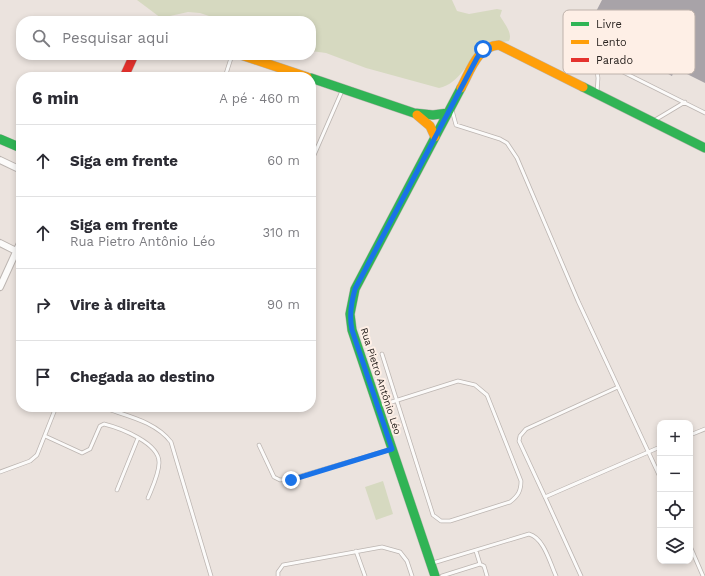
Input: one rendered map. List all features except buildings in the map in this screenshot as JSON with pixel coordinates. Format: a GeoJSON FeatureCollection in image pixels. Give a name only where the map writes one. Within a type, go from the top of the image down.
{"type":"FeatureCollection","features":[{"type":"Feature","properties":{"kind":"main road","name":"Rua Pietro Antônio Léo"},"geometry":{"type":"LineString","coordinates":[[435,576],[350,321],[352,298],[355,289],[449,110],[483,49],[490,45],[499,45],[507,48],[597,93]]}},
{"type":"Feature","properties":{"kind":"main road"},"geometry":{"type":"LineString","coordinates":[[126,72],[132,60]]}},
{"type":"Feature","properties":{"kind":"main road"},"geometry":{"type":"LineString","coordinates":[[256,60],[292,72]]}},
{"type":"Feature","properties":{"kind":"main road"},"geometry":{"type":"LineString","coordinates":[[316,80],[414,113],[433,115],[449,110]]}},
{"type":"Feature","properties":{"kind":"main road"},"geometry":{"type":"LineString","coordinates":[[597,93],[705,148]]}},
{"type":"Feature","properties":{"kind":"main road"},"geometry":{"type":"LineString","coordinates":[[414,113],[426,122],[436,137]]}},
{"type":"Feature","properties":{"kind":"main road"},"geometry":{"type":"LineString","coordinates":[[0,139],[16,146]]}},
{"type":"Feature","properties":{"kind":"street"},"geometry":{"type":"LineString","coordinates":[[0,160],[16,168]]}},
{"type":"Feature","properties":{"kind":"street"},"geometry":{"type":"LineString","coordinates":[[0,243],[16,251],[0,287]]}},
{"type":"Feature","properties":{"kind":"lane"},"geometry":{"type":"LineString","coordinates":[[227,72],[230,60]]}},
{"type":"Feature","properties":{"kind":"lane"},"geometry":{"type":"LineString","coordinates":[[597,74],[597,93]]}},
{"type":"Feature","properties":{"kind":"lane"},"geometry":{"type":"LineString","coordinates":[[629,74],[705,113]]}},
{"type":"Feature","properties":{"kind":"lane"},"geometry":{"type":"LineString","coordinates":[[316,150],[342,89]]}},
{"type":"Feature","properties":{"kind":"lane"},"geometry":{"type":"LineString","coordinates":[[653,121],[685,102]]}},
{"type":"Feature","properties":{"kind":"lane"},"geometry":{"type":"LineString","coordinates":[[449,110],[456,125],[480,131],[500,139],[507,143],[518,158],[578,302],[657,471]]}},
{"type":"Feature","properties":{"kind":"lane"},"geometry":{"type":"LineString","coordinates":[[378,406],[398,400],[458,381],[475,385],[487,395],[521,481],[521,488],[518,496],[510,502],[450,521],[441,521],[433,515],[398,400],[382,354]]}},
{"type":"Feature","properties":{"kind":"lane"},"geometry":{"type":"LineString","coordinates":[[581,576],[519,441],[520,436],[526,429],[618,387]]}},
{"type":"Feature","properties":{"kind":"lane"},"geometry":{"type":"LineString","coordinates":[[0,472],[30,461],[37,456],[54,412]]}},
{"type":"Feature","properties":{"kind":"lane"},"geometry":{"type":"LineString","coordinates":[[116,412],[154,426],[164,433],[171,442],[211,576]]}},
{"type":"Feature","properties":{"kind":"lane"},"geometry":{"type":"LineString","coordinates":[[45,436],[82,453],[90,449],[100,426],[104,424],[147,442],[158,454],[159,463],[148,498]]}},
{"type":"Feature","properties":{"kind":"lane"},"geometry":{"type":"LineString","coordinates":[[693,434],[705,429]]}},
{"type":"Feature","properties":{"kind":"lane"},"geometry":{"type":"LineString","coordinates":[[117,490],[138,438]]}},
{"type":"Feature","properties":{"kind":"lane"},"geometry":{"type":"LineString","coordinates":[[259,445],[274,477],[280,480],[291,480],[392,449]]}},
{"type":"Feature","properties":{"kind":"lane"},"geometry":{"type":"LineString","coordinates":[[545,497],[657,448]]}},
{"type":"Feature","properties":{"kind":"lane"},"geometry":{"type":"LineString","coordinates":[[431,564],[476,551],[522,535],[534,536],[539,540],[556,576]]}},
{"type":"Feature","properties":{"kind":"lane"},"geometry":{"type":"LineString","coordinates":[[278,576],[278,572],[283,565],[356,550],[382,547],[400,552],[407,561],[412,576]]}},
{"type":"Feature","properties":{"kind":"lane"},"geometry":{"type":"LineString","coordinates":[[356,550],[365,576]]}},
{"type":"Feature","properties":{"kind":"lane"},"geometry":{"type":"LineString","coordinates":[[476,551],[480,564],[484,566],[487,576]]}},
{"type":"Feature","properties":{"kind":"lane"},"geometry":{"type":"LineString","coordinates":[[693,553],[703,576]]}},
{"type":"Feature","properties":{"kind":"lane"},"geometry":{"type":"LineString","coordinates":[[442,576],[480,564]]}},
{"type":"Feature","properties":{"kind":"green space"},"geometry":{"type":"Polygon","coordinates":[[[137,0],[452,0],[457,11],[469,14],[497,9],[502,10],[500,16],[508,28],[510,38],[509,41],[483,45],[453,82],[439,88],[366,68],[326,53],[316,52],[316,16],[209,16],[200,13],[188,12],[170,16],[158,16],[137,0]]]}},
{"type":"Feature","properties":{"kind":"green space"},"geometry":{"type":"Polygon","coordinates":[[[383,481],[393,514],[376,520],[365,487],[383,481]]]}},
{"type":"Feature","properties":{"kind":"traffic: fast"},"geometry":{"type":"LineString","coordinates":[[316,80],[414,113],[433,115],[448,113]]}},
{"type":"Feature","properties":{"kind":"traffic: fast"},"geometry":{"type":"LineString","coordinates":[[583,87],[705,148]]}},
{"type":"Feature","properties":{"kind":"traffic: fast"},"geometry":{"type":"LineString","coordinates":[[435,576],[352,330],[350,314],[355,289],[461,88]]}},
{"type":"Feature","properties":{"kind":"traffic: fast"},"geometry":{"type":"LineString","coordinates":[[0,139],[16,146]]}},
{"type":"Feature","properties":{"kind":"traffic: slow"},"geometry":{"type":"LineString","coordinates":[[461,88],[475,61],[480,55],[491,46],[499,45],[583,87]]}},
{"type":"Feature","properties":{"kind":"traffic: slow"},"geometry":{"type":"LineString","coordinates":[[256,60],[292,72]]}},
{"type":"Feature","properties":{"kind":"traffic: slow"},"geometry":{"type":"LineString","coordinates":[[417,115],[430,126],[435,137]]}},
{"type":"Feature","properties":{"kind":"traffic: jam"},"geometry":{"type":"LineString","coordinates":[[126,72],[132,60]]}},
{"type":"Feature","properties":{"kind":"route"},"geometry":{"type":"LineString","coordinates":[[291,480],[392,449],[352,330],[350,314],[352,298],[355,289],[483,49]]}}]}
